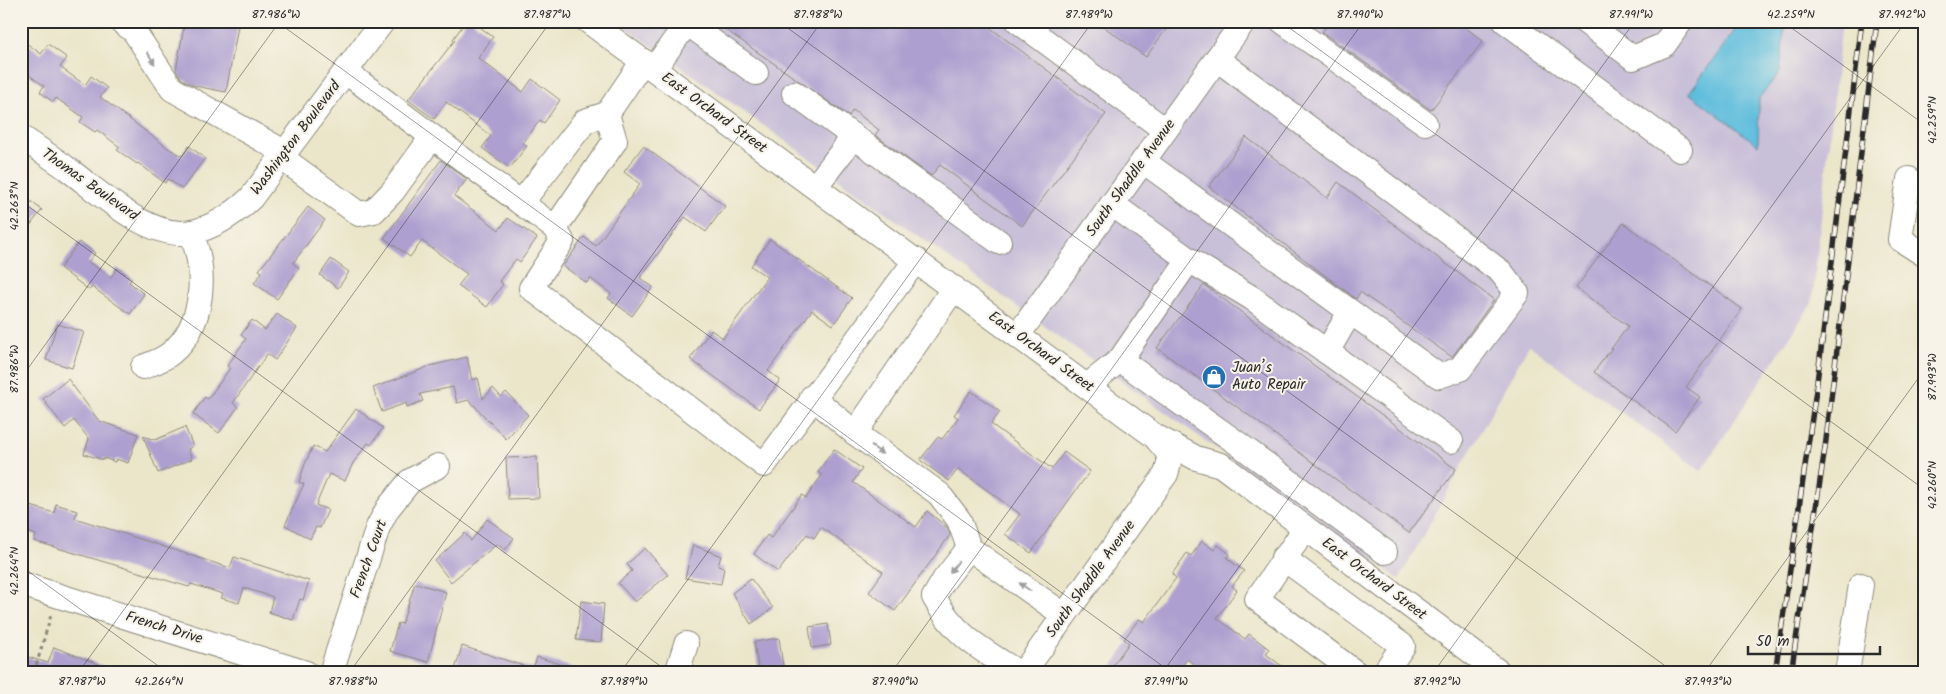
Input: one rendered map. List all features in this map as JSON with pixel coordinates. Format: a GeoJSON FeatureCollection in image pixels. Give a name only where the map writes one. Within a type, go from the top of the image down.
{"type":"FeatureCollection","features":[{"type":"Feature","properties":{"kind":"street"},"geometry":{"type":"LineString","coordinates":[[121,21],[134,31],[172,89],[284,156],[359,214],[374,211],[381,204],[393,191],[432,137]]}},
{"type":"Feature","properties":{"kind":"street","name":"Washington Boulevard"},"geometry":{"type":"LineString","coordinates":[[191,233],[213,226],[252,198],[383,21]]}},
{"type":"Feature","properties":{"kind":"street","name":"East Orchard Street"},"geometry":{"type":"LineString","coordinates":[[588,21],[1153,435],[1196,458],[1221,465],[1500,673]]}},
{"type":"Feature","properties":{"kind":"street"},"geometry":{"type":"LineString","coordinates":[[1018,21],[1165,130]]}},
{"type":"Feature","properties":{"kind":"street","name":"South Shaddle Avenue"},"geometry":{"type":"LineString","coordinates":[[1018,335],[1244,21]]}},
{"type":"Feature","properties":{"kind":"street"},"geometry":{"type":"LineString","coordinates":[[1282,21],[1425,123]]}},
{"type":"Feature","properties":{"kind":"street"},"geometry":{"type":"LineString","coordinates":[[1506,21],[1680,150]]}},
{"type":"Feature","properties":{"kind":"street"},"geometry":{"type":"LineString","coordinates":[[1584,21],[1633,58],[1664,45],[1681,21]]}},
{"type":"Feature","properties":{"kind":"street"},"geometry":{"type":"LineString","coordinates":[[521,203],[585,121],[607,114],[686,22],[756,73]]}},
{"type":"Feature","properties":{"kind":"street"},"geometry":{"type":"LineString","coordinates":[[1143,161],[1439,376],[1460,369],[1517,292],[1501,272],[1217,59]]}},
{"type":"Feature","properties":{"kind":"street"},"geometry":{"type":"LineString","coordinates":[[346,72],[555,228],[562,241],[531,288],[764,465],[812,397],[916,260]]}},
{"type":"Feature","properties":{"kind":"street"},"geometry":{"type":"LineString","coordinates":[[794,93],[1000,242]]}},
{"type":"Feature","properties":{"kind":"street"},"geometry":{"type":"LineString","coordinates":[[555,228],[615,141],[607,114]]}},
{"type":"Feature","properties":{"kind":"street"},"geometry":{"type":"LineString","coordinates":[[815,187],[854,136]]}},
{"type":"Feature","properties":{"kind":"street","name":"Thomas Boulevard"},"geometry":{"type":"LineString","coordinates":[[21,138],[133,218],[158,229],[191,233]]}},
{"type":"Feature","properties":{"kind":"street"},"geometry":{"type":"LineString","coordinates":[[1909,180],[1900,239],[1925,255]]}},
{"type":"Feature","properties":{"kind":"street"},"geometry":{"type":"LineString","coordinates":[[1112,204],[1189,260],[1252,298],[1451,441]]}},
{"type":"Feature","properties":{"kind":"street"},"geometry":{"type":"LineString","coordinates":[[144,367],[172,352],[189,330],[199,306],[202,280],[197,248],[191,233]]}},
{"type":"Feature","properties":{"kind":"street"},"geometry":{"type":"LineString","coordinates":[[1087,386],[1120,360],[1189,260]]}},
{"type":"Feature","properties":{"kind":"street"},"geometry":{"type":"LineString","coordinates":[[854,433],[954,288]]}},
{"type":"Feature","properties":{"kind":"street"},"geometry":{"type":"LineString","coordinates":[[1327,352],[1350,312]]}},
{"type":"Feature","properties":{"kind":"street"},"geometry":{"type":"LineString","coordinates":[[1120,360],[1240,445],[1385,552]]}},
{"type":"Feature","properties":{"kind":"street"},"geometry":{"type":"LineString","coordinates":[[812,397],[854,433],[939,494],[959,520],[969,548],[1064,615]]}},
{"type":"Feature","properties":{"kind":"street","name":"South Shaddle Avenue"},"geometry":{"type":"LineString","coordinates":[[1023,673],[1166,474],[1171,461],[1170,455],[1153,435]]}},
{"type":"Feature","properties":{"kind":"street","name":"French Court"},"geometry":{"type":"LineString","coordinates":[[331,673],[378,527],[388,508],[410,481],[438,466]]}},
{"type":"Feature","properties":{"kind":"street"},"geometry":{"type":"LineString","coordinates":[[1303,526],[1298,538],[1256,599],[1356,673]]}},
{"type":"Feature","properties":{"kind":"street"},"geometry":{"type":"LineString","coordinates":[[969,548],[944,580],[934,598],[945,618],[966,639],[1011,668],[1010,673]]}},
{"type":"Feature","properties":{"kind":"street"},"geometry":{"type":"LineString","coordinates":[[1283,558],[1403,646],[1384,673]]}},
{"type":"Feature","properties":{"kind":"street","name":"French Drive"},"geometry":{"type":"LineString","coordinates":[[21,584],[306,673]]}},
{"type":"Feature","properties":{"kind":"street"},"geometry":{"type":"LineString","coordinates":[[1847,673],[1861,585]]}},
{"type":"Feature","properties":{"kind":"street"},"geometry":{"type":"LineString","coordinates":[[677,673],[686,644]]}},
{"type":"Feature","properties":{"kind":"path"},"geometry":{"type":"LineString","coordinates":[[34,673],[58,595]]}},
{"type":"Feature","properties":{"kind":"shaded area"},"geometry":{"type":"Polygon","coordinates":[[[617,21],[1842,21],[1812,303],[1701,471],[1529,345],[1399,579],[617,21]]]}},
{"type":"Feature","properties":{"kind":"water"},"geometry":{"type":"Polygon","coordinates":[[[1742,21],[1785,21],[1780,72],[1759,98],[1758,145],[1689,93],[1742,21]]]}},
{"type":"Feature","properties":{"kind":"building"},"geometry":{"type":"Polygon","coordinates":[[[185,21],[239,21],[226,92],[195,86],[182,79],[176,70],[185,21]]]}},
{"type":"Feature","properties":{"kind":"building"},"geometry":{"type":"Polygon","coordinates":[[[466,21],[472,21],[493,37],[478,58],[523,92],[532,79],[560,100],[544,123],[540,120],[523,143],[527,146],[510,168],[482,148],[491,136],[446,102],[434,119],[408,100],[455,40],[453,39],[466,21]]]}},
{"type":"Feature","properties":{"kind":"building"},"geometry":{"type":"Polygon","coordinates":[[[713,21],[981,21],[1106,114],[1022,226],[940,165],[931,176],[875,135],[879,130],[853,110],[849,116],[713,21]]]}},
{"type":"Feature","properties":{"kind":"building"},"geometry":{"type":"Polygon","coordinates":[[[1096,21],[1172,21],[1146,57],[1096,21]]]}},
{"type":"Feature","properties":{"kind":"building"},"geometry":{"type":"Polygon","coordinates":[[[1330,21],[1457,21],[1483,41],[1431,110],[1322,32],[1330,21]]]}},
{"type":"Feature","properties":{"kind":"building"},"geometry":{"type":"Polygon","coordinates":[[[21,39],[41,54],[48,44],[67,58],[60,67],[85,85],[91,76],[107,88],[100,97],[168,148],[182,156],[189,146],[205,158],[182,189],[168,179],[165,183],[137,164],[117,150],[120,147],[97,130],[95,132],[80,122],[83,117],[56,98],[53,102],[40,92],[44,86],[21,69],[21,39]]]}},
{"type":"Feature","properties":{"kind":"building"},"geometry":{"type":"Polygon","coordinates":[[[1246,137],[1327,198],[1338,182],[1494,300],[1452,357],[1360,292],[1356,299],[1209,187],[1246,137]]]}},
{"type":"Feature","properties":{"kind":"building"},"geometry":{"type":"Polygon","coordinates":[[[643,146],[725,206],[706,232],[685,217],[640,278],[653,287],[632,316],[608,298],[611,294],[590,278],[587,283],[563,266],[584,237],[596,246],[640,184],[624,172],[643,146]]]}},
{"type":"Feature","properties":{"kind":"building"},"geometry":{"type":"Polygon","coordinates":[[[441,160],[467,179],[454,196],[499,230],[508,218],[537,238],[520,262],[516,259],[499,281],[503,284],[487,307],[458,286],[467,274],[422,241],[410,257],[384,238],[441,160]]]}},
{"type":"Feature","properties":{"kind":"building"},"geometry":{"type":"Polygon","coordinates":[[[21,194],[42,210],[21,237],[21,194]]]}},
{"type":"Feature","properties":{"kind":"building"},"geometry":{"type":"Polygon","coordinates":[[[308,207],[325,220],[293,263],[299,268],[277,299],[254,283],[262,272],[259,270],[308,207]]]}},
{"type":"Feature","properties":{"kind":"building"},"geometry":{"type":"Polygon","coordinates":[[[1623,223],[1742,309],[1686,387],[1700,397],[1675,431],[1594,372],[1628,326],[1576,288],[1623,223]]]}},
{"type":"Feature","properties":{"kind":"building"},"geometry":{"type":"Polygon","coordinates":[[[770,239],[852,298],[833,325],[812,310],[768,371],[780,380],[759,409],[690,359],[711,330],[723,338],[767,277],[751,266],[770,239]]]}},
{"type":"Feature","properties":{"kind":"building"},"geometry":{"type":"Polygon","coordinates":[[[79,242],[95,253],[88,262],[111,277],[117,268],[132,278],[129,282],[144,294],[130,314],[92,287],[89,290],[60,268],[79,242]]]}},
{"type":"Feature","properties":{"kind":"building"},"geometry":{"type":"Polygon","coordinates":[[[331,259],[349,272],[338,288],[320,275],[331,259]]]}},
{"type":"Feature","properties":{"kind":"building"},"geometry":{"type":"Polygon","coordinates":[[[1204,285],[1456,469],[1409,533],[1157,348],[1204,285]]]}},
{"type":"Feature","properties":{"kind":"building"},"geometry":{"type":"Polygon","coordinates":[[[277,314],[297,328],[275,360],[267,354],[233,403],[238,407],[219,433],[193,414],[205,397],[208,399],[230,368],[227,366],[246,339],[241,335],[252,320],[265,330],[277,314]]]}},
{"type":"Feature","properties":{"kind":"building"},"geometry":{"type":"Polygon","coordinates":[[[57,324],[84,332],[72,368],[46,360],[57,324]]]}},
{"type":"Feature","properties":{"kind":"building"},"geometry":{"type":"Polygon","coordinates":[[[467,357],[472,380],[478,378],[483,399],[493,388],[501,397],[506,392],[528,415],[506,439],[469,400],[457,403],[453,387],[420,394],[423,401],[407,407],[406,403],[382,412],[373,388],[430,366],[467,357]]]}},
{"type":"Feature","properties":{"kind":"building"},"geometry":{"type":"Polygon","coordinates":[[[68,379],[99,421],[138,434],[128,463],[116,459],[115,462],[104,458],[104,460],[84,454],[89,439],[74,420],[65,428],[43,399],[68,379]]]}},
{"type":"Feature","properties":{"kind":"building"},"geometry":{"type":"Polygon","coordinates":[[[971,391],[1000,412],[991,424],[1052,469],[1064,452],[1090,471],[1031,553],[1005,534],[1020,514],[958,469],[949,481],[920,460],[938,437],[942,439],[958,418],[954,415],[971,391]]]}},
{"type":"Feature","properties":{"kind":"building"},"geometry":{"type":"Polygon","coordinates":[[[356,409],[383,428],[371,445],[368,443],[353,463],[345,481],[329,474],[316,505],[328,510],[320,528],[316,527],[310,539],[285,525],[304,484],[299,482],[305,464],[313,446],[325,452],[356,409]]]}},
{"type":"Feature","properties":{"kind":"building"},"geometry":{"type":"Polygon","coordinates":[[[185,427],[193,446],[188,449],[192,459],[158,473],[143,436],[155,440],[185,427]]]}},
{"type":"Feature","properties":{"kind":"building"},"geometry":{"type":"Polygon","coordinates":[[[834,449],[862,469],[853,482],[916,527],[927,511],[947,527],[950,535],[895,611],[869,592],[883,572],[821,527],[814,538],[807,534],[778,572],[754,554],[767,535],[771,538],[802,495],[806,498],[822,475],[818,472],[834,449]]]}},
{"type":"Feature","properties":{"kind":"building"},"geometry":{"type":"Polygon","coordinates":[[[537,457],[539,498],[508,499],[506,458],[537,457]]]}},
{"type":"Feature","properties":{"kind":"building"},"geometry":{"type":"Polygon","coordinates":[[[21,503],[54,513],[56,504],[77,511],[75,518],[230,568],[234,557],[309,581],[303,600],[300,599],[293,620],[269,612],[273,597],[244,588],[239,603],[221,598],[223,594],[191,584],[189,587],[34,541],[36,535],[21,530],[21,503]]]}},
{"type":"Feature","properties":{"kind":"building"},"geometry":{"type":"Polygon","coordinates":[[[487,519],[514,538],[505,550],[497,544],[451,582],[435,561],[465,533],[471,541],[487,519]]]}},
{"type":"Feature","properties":{"kind":"building"},"geometry":{"type":"Polygon","coordinates":[[[1202,541],[1214,550],[1218,545],[1230,554],[1227,558],[1244,571],[1232,586],[1237,590],[1217,618],[1245,639],[1249,634],[1269,649],[1266,654],[1291,673],[1206,673],[1187,659],[1177,673],[1107,673],[1129,643],[1124,639],[1139,619],[1144,622],[1176,578],[1172,574],[1187,553],[1191,556],[1202,541]]]}},
{"type":"Feature","properties":{"kind":"building"},"geometry":{"type":"Polygon","coordinates":[[[693,545],[721,556],[718,566],[724,568],[721,584],[685,578],[693,545]]]}},
{"type":"Feature","properties":{"kind":"building"},"geometry":{"type":"Polygon","coordinates":[[[645,548],[668,575],[635,602],[618,583],[632,571],[627,564],[645,548]]]}},
{"type":"Feature","properties":{"kind":"building"},"geometry":{"type":"Polygon","coordinates":[[[751,579],[773,608],[751,624],[732,593],[751,579]]]}},
{"type":"Feature","properties":{"kind":"building"},"geometry":{"type":"Polygon","coordinates":[[[415,583],[446,592],[428,662],[390,651],[398,623],[402,624],[415,583]]]}},
{"type":"Feature","properties":{"kind":"building"},"geometry":{"type":"Polygon","coordinates":[[[581,601],[604,604],[601,642],[576,640],[581,601]]]}},
{"type":"Feature","properties":{"kind":"building"},"geometry":{"type":"Polygon","coordinates":[[[828,624],[831,645],[812,648],[809,627],[828,624]]]}},
{"type":"Feature","properties":{"kind":"building"},"geometry":{"type":"Polygon","coordinates":[[[779,638],[784,673],[759,673],[754,642],[779,638]]]}},
{"type":"Feature","properties":{"kind":"building"},"geometry":{"type":"Polygon","coordinates":[[[462,646],[533,669],[537,657],[577,669],[577,673],[464,673],[455,670],[462,646]]]}},
{"type":"Feature","properties":{"kind":"building"},"geometry":{"type":"Polygon","coordinates":[[[54,647],[114,670],[114,673],[21,673],[21,655],[48,663],[54,647]]]}},
{"type":"Feature","properties":{"kind":"railway"},"geometry":{"type":"LineString","coordinates":[[1775,673],[1816,390],[1862,21]]}},
{"type":"Feature","properties":{"kind":"railway"},"geometry":{"type":"LineString","coordinates":[[1791,673],[1825,448],[1877,21]]}},
{"type":"Feature","properties":{"kind":"place","name":"Juan’s Auto Repair"},"geometry":{"type":"Point","coordinates":[1214,377]}}]}
